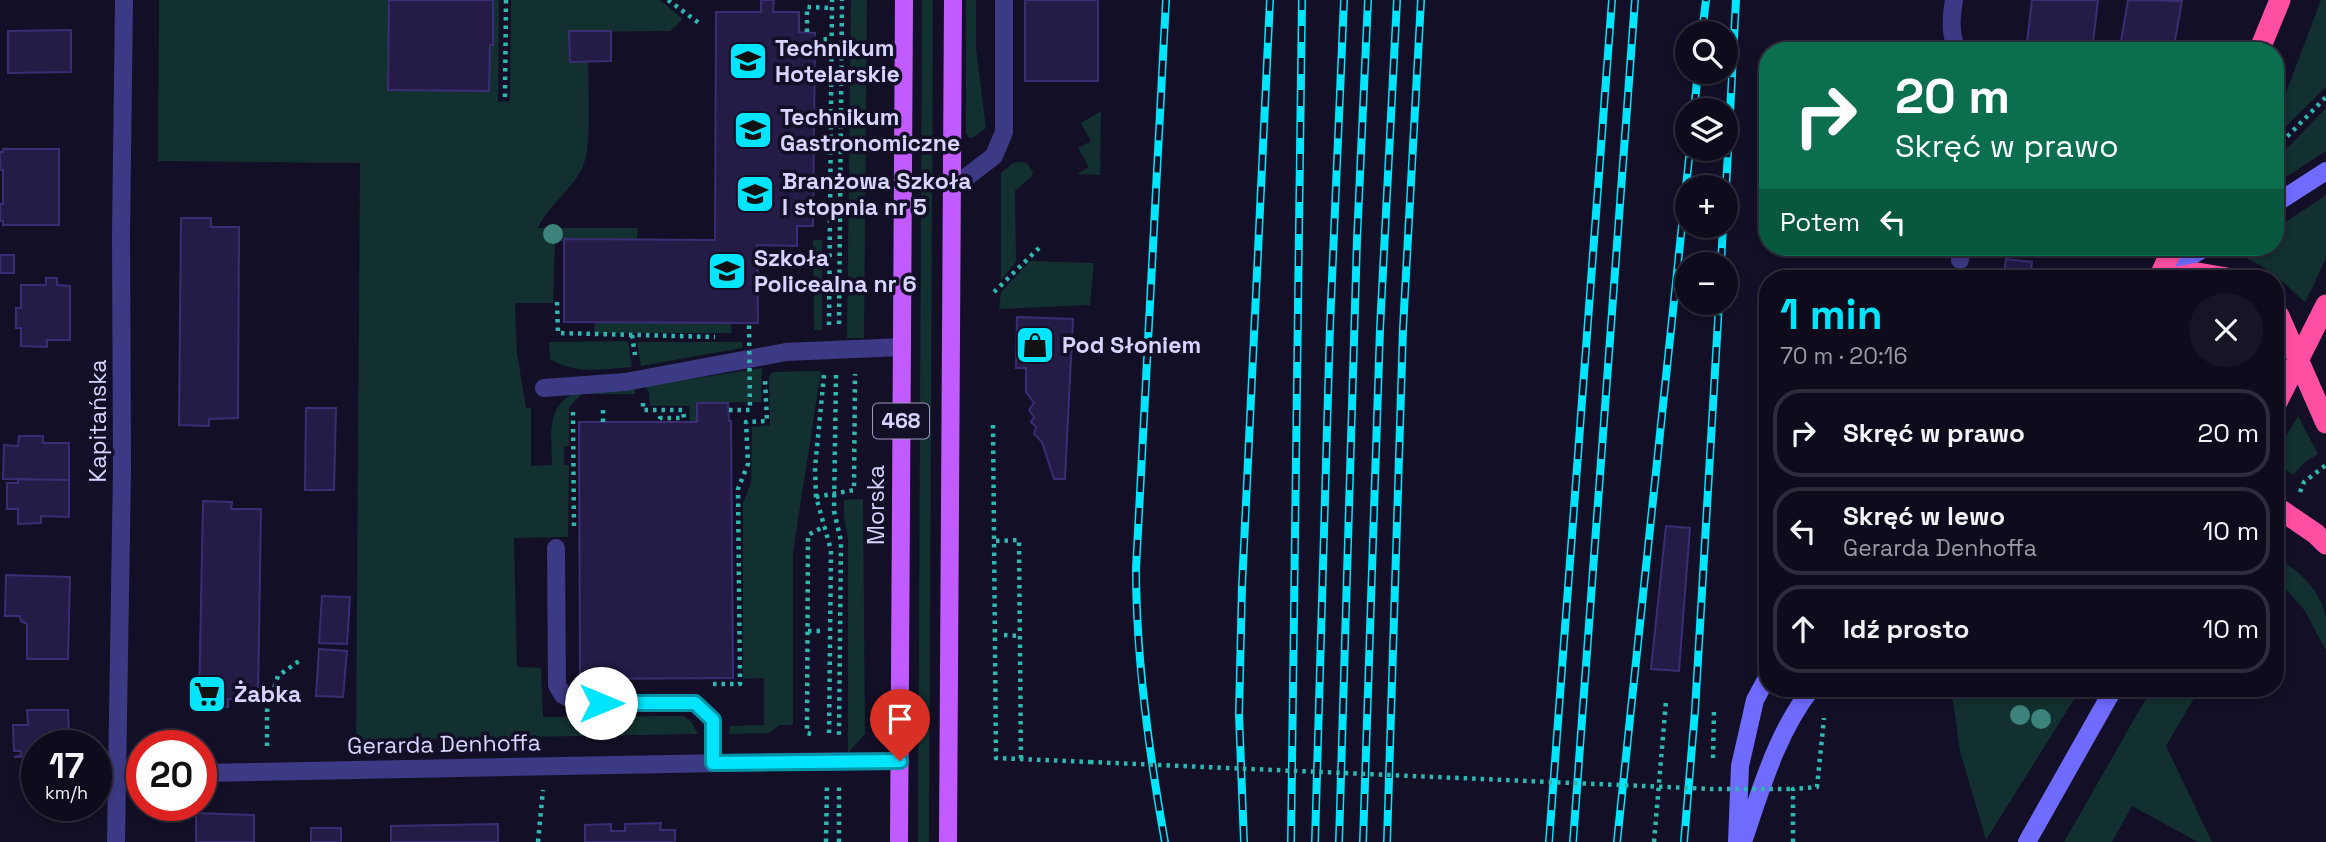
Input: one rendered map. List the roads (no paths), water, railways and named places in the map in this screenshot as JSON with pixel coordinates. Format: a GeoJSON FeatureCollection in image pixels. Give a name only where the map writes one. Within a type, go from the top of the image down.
{"type":"FeatureCollection","features":[{"type":"Feature","properties":{"kind":"highway"},"geometry":{"type":"LineString","coordinates":[[2263,42],[2280,0]]}},
{"type":"Feature","properties":{"kind":"highway"},"geometry":{"type":"LineString","coordinates":[[2284,388],[2326,305]]}},
{"type":"Feature","properties":{"kind":"highway"},"geometry":{"type":"LineString","coordinates":[[2284,325],[2326,423]]}},
{"type":"Feature","properties":{"kind":"highway"},"geometry":{"type":"LineString","coordinates":[[2284,512],[2326,544]]}},
{"type":"Feature","properties":{"kind":"main road","name":"Morska"},"geometry":{"type":"LineString","coordinates":[[899,842],[904,0]]}},
{"type":"Feature","properties":{"kind":"main road","name":"468"},"geometry":{"type":"LineString","coordinates":[[948,842],[953,0]]}},
{"type":"Feature","properties":{"kind":"main road"},"geometry":{"type":"LineString","coordinates":[[2284,198],[2326,171]]}},
{"type":"Feature","properties":{"kind":"main road"},"geometry":{"type":"LineString","coordinates":[[2170,270],[2191,256]]}},
{"type":"Feature","properties":{"kind":"main road"},"geometry":{"type":"LineString","coordinates":[[1737,842],[1740,766],[1759,693]]}},
{"type":"Feature","properties":{"kind":"main road"},"geometry":{"type":"LineString","coordinates":[[1743,842],[1773,755],[1791,718],[1806,697]]}},
{"type":"Feature","properties":{"kind":"main road"},"geometry":{"type":"LineString","coordinates":[[2026,842],[2110,697]]}},
{"type":"Feature","properties":{"kind":"street","name":"Kapitańska"},"geometry":{"type":"LineString","coordinates":[[116,842],[122,468],[124,0]]}},
{"type":"Feature","properties":{"kind":"street"},"geometry":{"type":"LineString","coordinates":[[951,189],[994,156],[1004,132],[1004,0]]}},
{"type":"Feature","properties":{"kind":"street"},"geometry":{"type":"LineString","coordinates":[[1953,42],[1954,0]]}},
{"type":"Feature","properties":{"kind":"street"},"geometry":{"type":"LineString","coordinates":[[544,388],[625,382],[786,352],[902,347]]}},
{"type":"Feature","properties":{"kind":"street"},"geometry":{"type":"LineString","coordinates":[[556,548],[557,685],[563,695],[578,704],[695,703],[713,720],[713,763]]}},
{"type":"Feature","properties":{"kind":"street","name":"Gerarda Denhoffa"},"geometry":{"type":"LineString","coordinates":[[217,773],[900,761]]}},
{"type":"Feature","properties":{"kind":"street"},"geometry":{"type":"LineString","coordinates":[[117,773],[126,773]]}},
{"type":"Feature","properties":{"kind":"railway"},"geometry":{"type":"LineString","coordinates":[[1165,842],[1144,706],[1136,569],[1166,0]]}},
{"type":"Feature","properties":{"kind":"railway"},"geometry":{"type":"LineString","coordinates":[[1244,842],[1239,714],[1242,587],[1270,0]]}},
{"type":"Feature","properties":{"kind":"railway"},"geometry":{"type":"LineString","coordinates":[[1291,842],[1302,0]]}},
{"type":"Feature","properties":{"kind":"railway"},"geometry":{"type":"LineString","coordinates":[[1315,842],[1330,326],[1344,0]]}},
{"type":"Feature","properties":{"kind":"railway"},"geometry":{"type":"LineString","coordinates":[[1339,842],[1357,240],[1368,0]]}},
{"type":"Feature","properties":{"kind":"railway"},"geometry":{"type":"LineString","coordinates":[[1363,842],[1380,329],[1397,0]]}},
{"type":"Feature","properties":{"kind":"railway"},"geometry":{"type":"LineString","coordinates":[[1387,842],[1403,329],[1421,0]]}},
{"type":"Feature","properties":{"kind":"railway"},"geometry":{"type":"LineString","coordinates":[[1549,842],[1612,0]]}},
{"type":"Feature","properties":{"kind":"railway"},"geometry":{"type":"LineString","coordinates":[[1573,842],[1635,0]]}},
{"type":"Feature","properties":{"kind":"railway"},"geometry":{"type":"LineString","coordinates":[[1703,21],[1706,0]]}},
{"type":"Feature","properties":{"kind":"railway"},"geometry":{"type":"LineString","coordinates":[[1727,175],[1736,0]]}},
{"type":"Feature","properties":{"kind":"railway"},"geometry":{"type":"LineString","coordinates":[[1695,98],[1697,84]]}},
{"type":"Feature","properties":{"kind":"railway"},"geometry":{"type":"LineString","coordinates":[[1617,842],[1689,161]]}},
{"type":"Feature","properties":{"kind":"railway"},"geometry":{"type":"LineString","coordinates":[[1722,238],[1722,252]]}},
{"type":"Feature","properties":{"kind":"railway"},"geometry":{"type":"LineString","coordinates":[[1684,842],[1695,711],[1718,315]]}},
{"type":"Feature","properties":{"kind":"place","name":"Technikum Hotelarskie"},"geometry":{"type":"Point","coordinates":[748,61]}},
{"type":"Feature","properties":{"kind":"place","name":"Technikum Gastronomiczne"},"geometry":{"type":"Point","coordinates":[753,130]}},
{"type":"Feature","properties":{"kind":"place","name":"Branżowa Szkoła I stopnia nr 5"},"geometry":{"type":"Point","coordinates":[755,194]}},
{"type":"Feature","properties":{"kind":"place","name":"Szkoła Policealna nr 6"},"geometry":{"type":"Point","coordinates":[727,271]}},
{"type":"Feature","properties":{"kind":"place","name":"Pod Słoniem"},"geometry":{"type":"Point","coordinates":[1035,345]}},
{"type":"Feature","properties":{"kind":"place","name":"Żabka"},"geometry":{"type":"Point","coordinates":[207,694]}}]}
